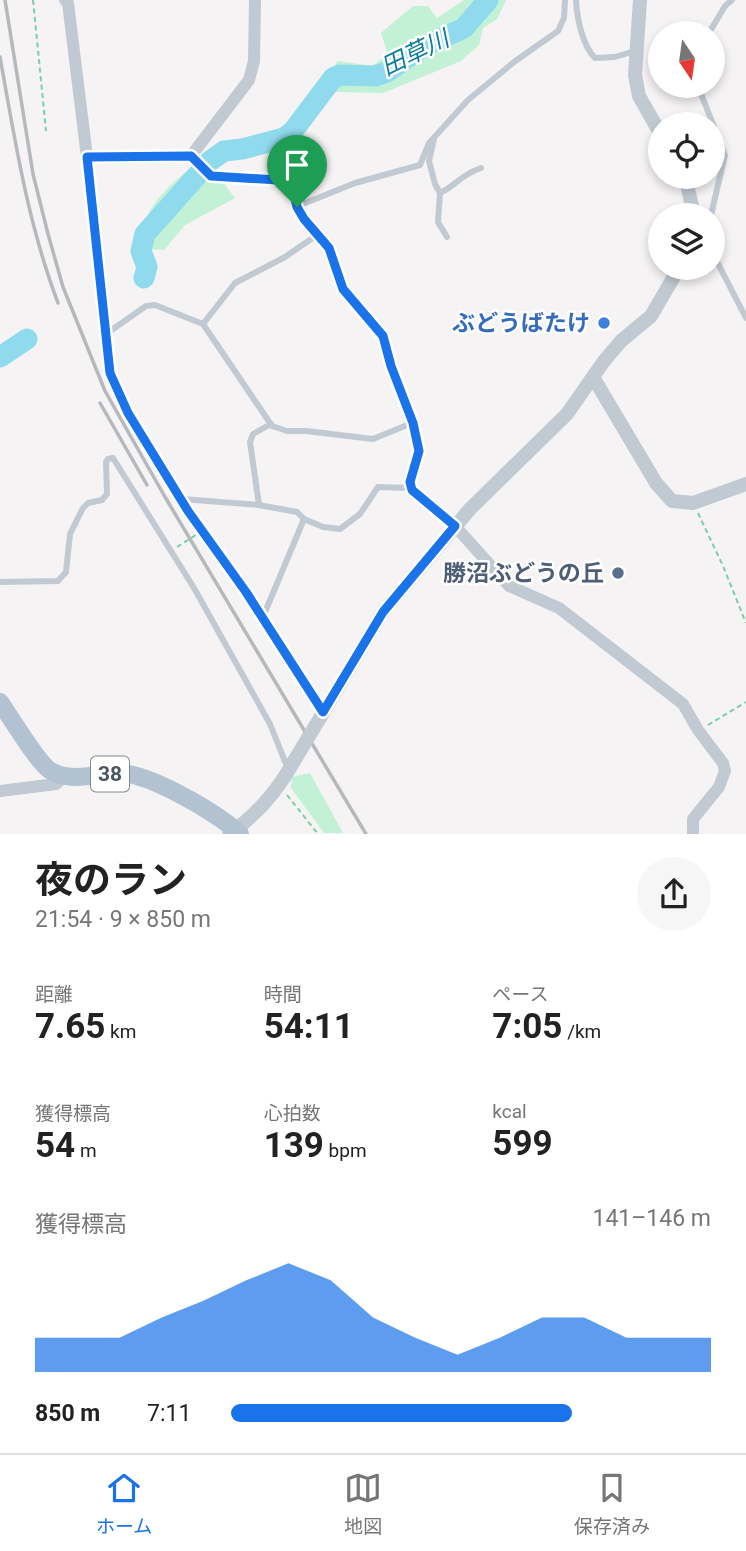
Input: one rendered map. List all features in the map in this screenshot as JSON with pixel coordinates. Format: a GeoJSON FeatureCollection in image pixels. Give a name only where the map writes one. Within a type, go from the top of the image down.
{"type":"FeatureCollection","features":[{"type":"Feature","properties":{"kind":"main road","name":"38"},"geometry":{"type":"LineString","coordinates":[[0,702],[48,770],[65,776],[121,773],[139,777],[197,805],[235,832]]}},
{"type":"Feature","properties":{"kind":"street"},"geometry":{"type":"LineString","coordinates":[[65,0],[68,3],[87,157],[110,373],[128,413],[188,511],[263,617],[322,715]]}},
{"type":"Feature","properties":{"kind":"street"},"geometry":{"type":"LineString","coordinates":[[191,157],[249,80],[254,61],[255,0]]}},
{"type":"Feature","properties":{"kind":"street"},"geometry":{"type":"LineString","coordinates":[[640,0],[635,75],[639,96],[648,112]]}},
{"type":"Feature","properties":{"kind":"street"},"geometry":{"type":"LineString","coordinates":[[87,157],[191,157],[211,176],[288,183],[304,219],[329,248],[343,289],[383,336],[391,366],[413,423],[419,451],[410,482],[412,488],[455,526],[509,586],[559,608],[683,704],[698,730],[723,762],[725,771],[719,787],[693,819],[693,834]]}},
{"type":"Feature","properties":{"kind":"street"},"geometry":{"type":"LineString","coordinates":[[235,832],[279,787],[383,612],[491,486],[567,414],[621,341],[651,316],[672,280]]}},
{"type":"Feature","properties":{"kind":"street"},"geometry":{"type":"LineString","coordinates":[[593,377],[656,483],[672,501],[693,503],[746,484]]}},
{"type":"Feature","properties":{"kind":"street"},"geometry":{"type":"LineString","coordinates":[[0,790],[56,784],[65,776]]}},
{"type":"Feature","properties":{"kind":"lane"},"geometry":{"type":"LineString","coordinates":[[297,207],[355,183],[420,165],[429,143],[468,100],[514,62],[558,31],[564,18],[565,0]]}},
{"type":"Feature","properties":{"kind":"lane"},"geometry":{"type":"LineString","coordinates":[[576,0],[583,34],[591,55],[595,58],[615,57],[635,51]]}},
{"type":"Feature","properties":{"kind":"lane"},"geometry":{"type":"LineString","coordinates":[[716,21],[732,0]]}},
{"type":"Feature","properties":{"kind":"lane"},"geometry":{"type":"LineString","coordinates":[[703,98],[725,155],[714,203]]}},
{"type":"Feature","properties":{"kind":"lane"},"geometry":{"type":"LineString","coordinates":[[434,139],[429,161],[440,193],[438,222],[447,237]]}},
{"type":"Feature","properties":{"kind":"lane"},"geometry":{"type":"LineString","coordinates":[[440,193],[466,173],[481,168]]}},
{"type":"Feature","properties":{"kind":"lane"},"geometry":{"type":"LineString","coordinates":[[203,324],[234,283],[285,257],[319,234]]}},
{"type":"Feature","properties":{"kind":"lane"},"geometry":{"type":"LineString","coordinates":[[725,277],[746,318]]}},
{"type":"Feature","properties":{"kind":"lane"},"geometry":{"type":"LineString","coordinates":[[105,335],[146,306],[155,305],[203,324],[271,424],[286,432],[306,431],[373,439],[413,423]]}},
{"type":"Feature","properties":{"kind":"lane"},"geometry":{"type":"LineString","coordinates":[[259,505],[250,442],[253,434],[271,424]]}},
{"type":"Feature","properties":{"kind":"lane"},"geometry":{"type":"LineString","coordinates":[[0,582],[58,580],[66,572],[70,534],[83,508],[89,503],[102,500],[107,494],[106,462],[113,458],[194,588],[291,766]]}},
{"type":"Feature","properties":{"kind":"lane"},"geometry":{"type":"LineString","coordinates":[[182,499],[259,505],[297,512],[304,519],[323,527],[341,529],[360,514],[378,487],[412,488]]}},
{"type":"Feature","properties":{"kind":"lane"},"geometry":{"type":"LineString","coordinates":[[263,617],[304,519]]}},
{"type":"Feature","properties":{"kind":"path"},"geometry":{"type":"LineString","coordinates":[[33,0],[46,131]]}},
{"type":"Feature","properties":{"kind":"path"},"geometry":{"type":"LineString","coordinates":[[693,503],[723,566],[746,624]]}},
{"type":"Feature","properties":{"kind":"path"},"geometry":{"type":"LineString","coordinates":[[177,547],[199,533]]}},
{"type":"Feature","properties":{"kind":"path"},"geometry":{"type":"LineString","coordinates":[[698,730],[746,702]]}},
{"type":"Feature","properties":{"kind":"path"},"geometry":{"type":"LineString","coordinates":[[279,787],[318,834]]}},
{"type":"Feature","properties":{"kind":"green space"},"geometry":{"type":"Polygon","coordinates":[[[464,0],[506,0],[497,19],[483,28],[479,45],[461,61],[383,93],[335,92],[326,77],[338,61],[372,66],[388,54],[381,33],[413,6],[428,6],[437,18],[464,0]]]}},
{"type":"Feature","properties":{"kind":"green space"},"geometry":{"type":"Polygon","coordinates":[[[193,167],[208,180],[221,180],[235,198],[185,225],[164,250],[146,246],[143,226],[147,216],[171,185],[193,167]]]}},
{"type":"Feature","properties":{"kind":"green space"},"geometry":{"type":"Polygon","coordinates":[[[310,773],[343,833],[324,833],[291,788],[292,777],[310,773]]]}},
{"type":"Feature","properties":{"kind":"waterway","name":"田草川"},"geometry":{"type":"LineString","coordinates":[[144,278],[147,267],[141,251],[145,234],[210,161],[224,151],[284,138],[293,131],[333,78],[340,75],[375,76],[387,72],[423,47],[464,28],[488,0]]}},
{"type":"Feature","properties":{"kind":"waterway","name":"田草川"},"geometry":{"type":"LineString","coordinates":[[0,357],[27,339]]}},
{"type":"Feature","properties":{"kind":"railway"},"geometry":{"type":"LineString","coordinates":[[5,0],[33,174],[48,234],[63,287],[105,391],[165,497],[366,834]]}},
{"type":"Feature","properties":{"kind":"railway"},"geometry":{"type":"LineString","coordinates":[[0,57],[30,213],[58,303]]}},
{"type":"Feature","properties":{"kind":"railway"},"geometry":{"type":"LineString","coordinates":[[100,403],[147,485]]}},
{"type":"Feature","properties":{"kind":"place","name":"ぶどうばたけ"},"geometry":{"type":"Point","coordinates":[604,323]}},
{"type":"Feature","properties":{"kind":"place","name":"勝沼ぶどうの丘"},"geometry":{"type":"Point","coordinates":[618,573]}},
{"type":"Feature","properties":{"kind":"route"},"geometry":{"type":"LineString","coordinates":[[191,156],[211,176],[288,183],[297,207],[329,248],[343,289],[383,336],[391,366],[413,423],[419,451],[410,482],[412,490],[455,526],[383,612],[323,712],[283,647],[188,511],[128,413],[110,373],[87,157],[191,156]]}}]}
